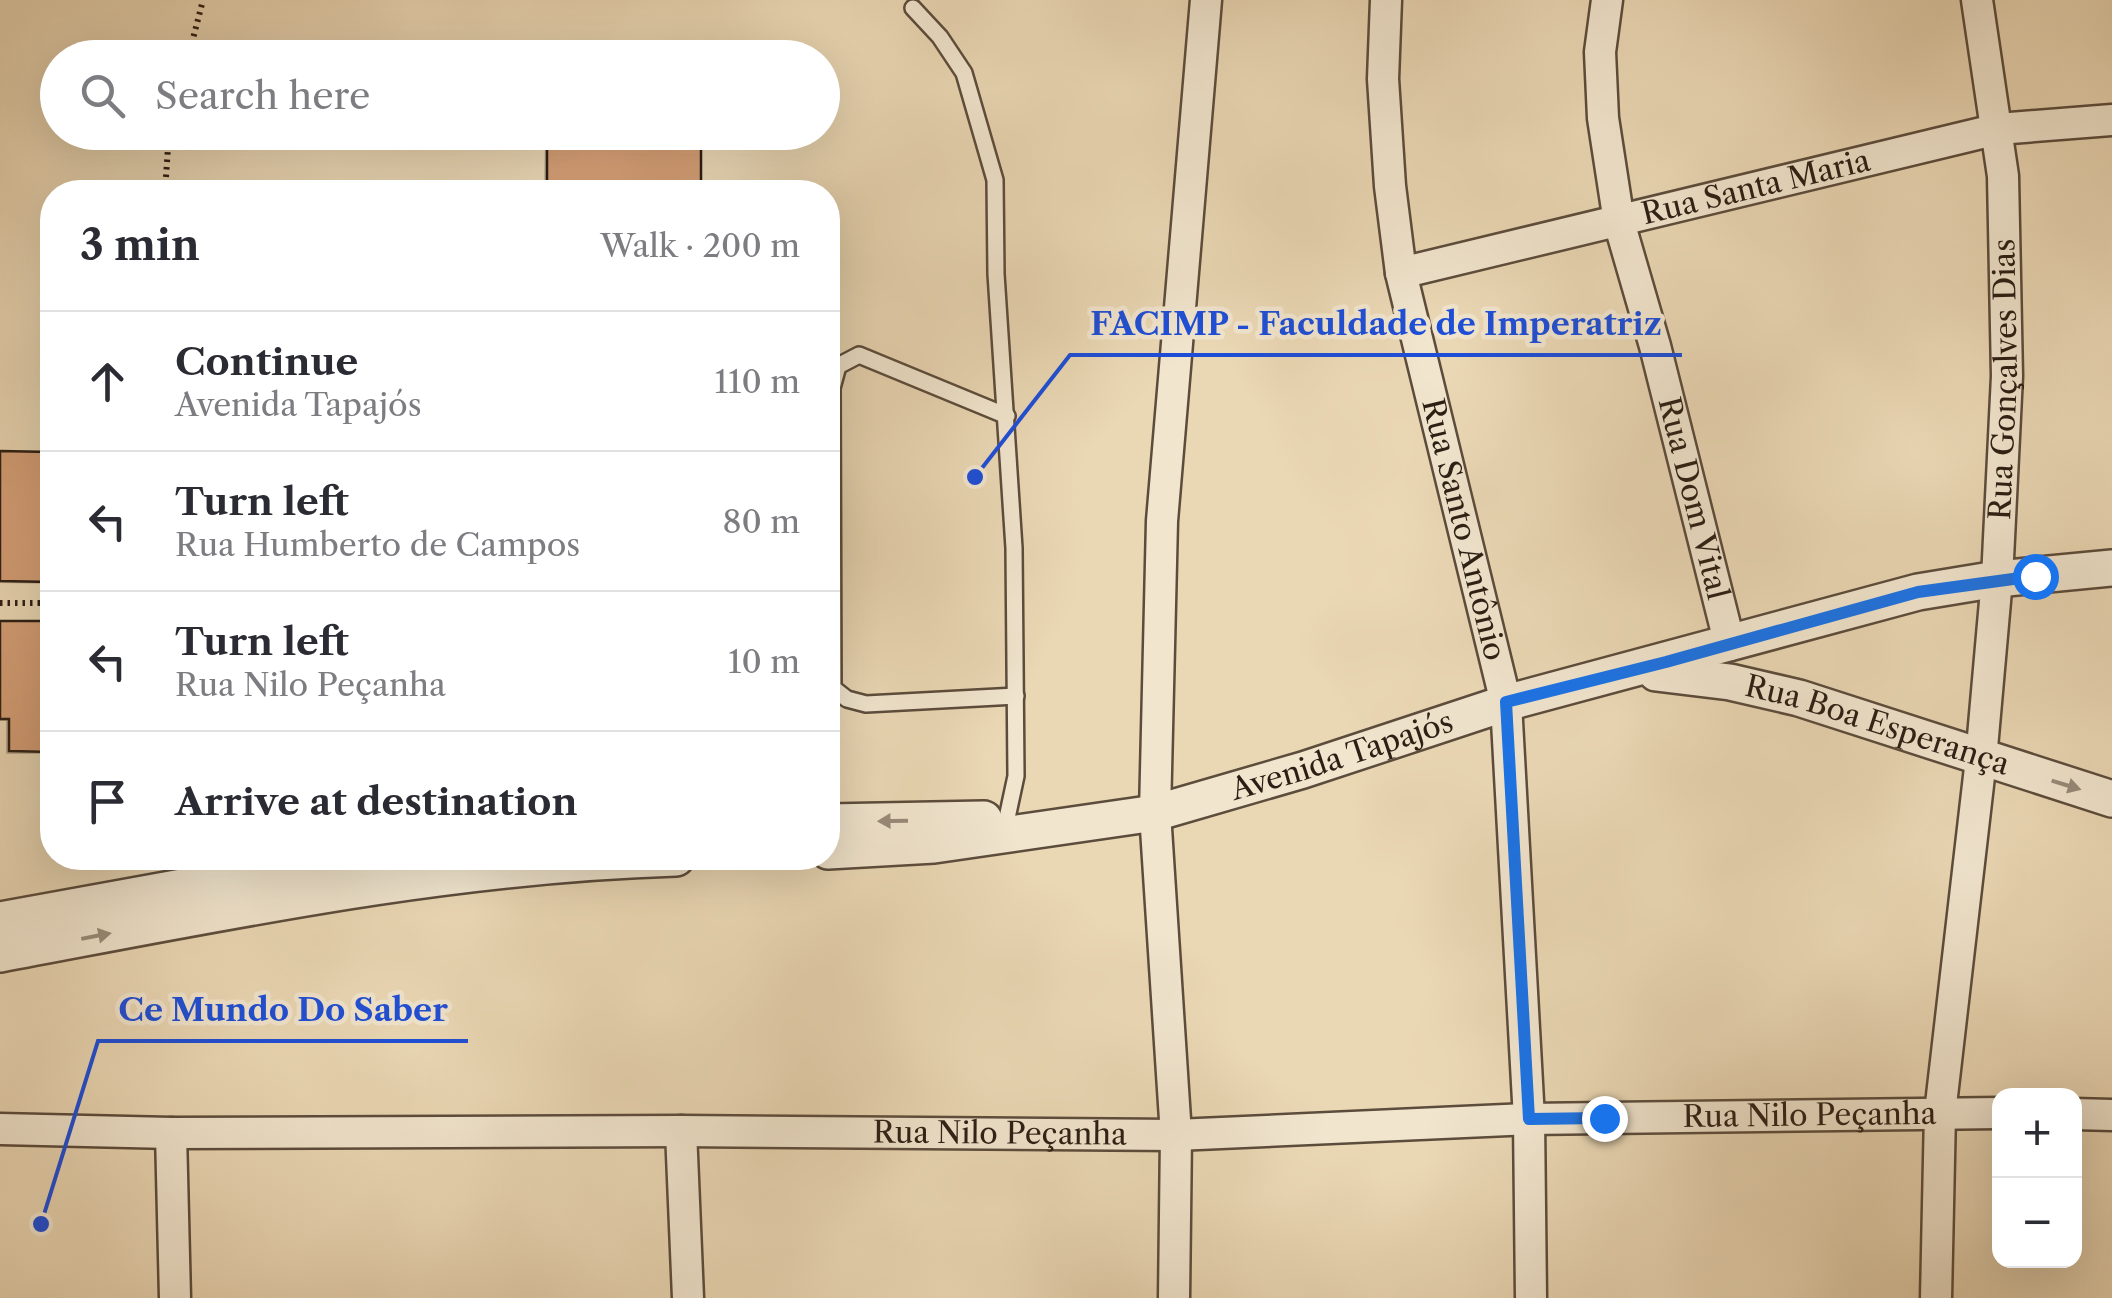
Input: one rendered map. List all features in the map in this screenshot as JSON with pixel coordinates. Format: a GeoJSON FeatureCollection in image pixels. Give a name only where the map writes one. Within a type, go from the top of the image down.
{"type":"FeatureCollection","features":[{"type":"Feature","properties":{"kind":"street"},"geometry":{"type":"LineString","coordinates":[[1174,1298],[1176,1135],[1155,813],[1162,521],[1206,0]]}},
{"type":"Feature","properties":{"kind":"street","name":"Rua Santo Antônio"},"geometry":{"type":"LineString","coordinates":[[1386,0],[1383,79],[1401,273],[1506,702],[1529,1119],[1531,1298]]}},
{"type":"Feature","properties":{"kind":"street","name":"Rua Dom Vital"},"geometry":{"type":"LineString","coordinates":[[1607,0],[1600,52],[1603,118],[1619,222],[1655,346],[1730,645]]}},
{"type":"Feature","properties":{"kind":"street","name":"Rua Gonçalves Dias"},"geometry":{"type":"LineString","coordinates":[[1936,1298],[1940,1113],[1997,580],[2007,376],[2003,176],[1977,0]]}},
{"type":"Feature","properties":{"kind":"street","name":"Rua Santa Maria"},"geometry":{"type":"LineString","coordinates":[[1401,273],[1998,129],[2112,120]]}},
{"type":"Feature","properties":{"kind":"street","name":"Avenida Tapajós"},"geometry":{"type":"LineString","coordinates":[[1095,821],[1155,813],[1304,770],[1506,702],[1918,592],[2112,568]]}},
{"type":"Feature","properties":{"kind":"street","name":"Rua Boa Esperança"},"geometry":{"type":"LineString","coordinates":[[1635,670],[1730,682],[1799,698],[2112,799]]}},
{"type":"Feature","properties":{"kind":"street"},"geometry":{"type":"LineString","coordinates":[[840,822],[1007,818],[1095,821]]}},
{"type":"Feature","properties":{"kind":"street"},"geometry":{"type":"LineString","coordinates":[[840,851],[934,846],[1095,821]]}},
{"type":"Feature","properties":{"kind":"street"},"geometry":{"type":"LineString","coordinates":[[0,920],[275,870]]}},
{"type":"Feature","properties":{"kind":"street"},"geometry":{"type":"LineString","coordinates":[[0,954],[404,880],[495,870]]}},
{"type":"Feature","properties":{"kind":"street","name":"Rua Nilo Peçanha"},"geometry":{"type":"LineString","coordinates":[[0,1129],[171,1133],[681,1131],[1176,1135],[1529,1119],[1992,1114]]}},
{"type":"Feature","properties":{"kind":"street"},"geometry":{"type":"LineString","coordinates":[[2082,1114],[2112,1115]]}},
{"type":"Feature","properties":{"kind":"street"},"geometry":{"type":"LineString","coordinates":[[681,1131],[688,1298]]}},
{"type":"Feature","properties":{"kind":"street"},"geometry":{"type":"LineString","coordinates":[[171,1133],[175,1298]]}},
{"type":"Feature","properties":{"kind":"lane"},"geometry":{"type":"LineString","coordinates":[[913,8],[940,37],[964,73],[994,180],[996,274],[1014,548],[1016,776],[1007,818]]}},
{"type":"Feature","properties":{"kind":"lane"},"geometry":{"type":"LineString","coordinates":[[840,365],[859,354],[1007,416]]}},
{"type":"Feature","properties":{"kind":"lane"},"geometry":{"type":"LineString","coordinates":[[840,694],[866,704],[1016,696]]}},
{"type":"Feature","properties":{"kind":"path"},"geometry":{"type":"LineString","coordinates":[[193,40],[203,0]]}},
{"type":"Feature","properties":{"kind":"path"},"geometry":{"type":"LineString","coordinates":[[165,180],[168,150]]}},
{"type":"Feature","properties":{"kind":"path"},"geometry":{"type":"LineString","coordinates":[[0,602],[40,603]]}},
{"type":"Feature","properties":{"kind":"building"},"geometry":{"type":"Polygon","coordinates":[[[547,150],[701,150],[701,180],[547,180],[547,150]]]}},
{"type":"Feature","properties":{"kind":"building"},"geometry":{"type":"Polygon","coordinates":[[[0,451],[40,452],[40,582],[0,581],[0,451]]]}},
{"type":"Feature","properties":{"kind":"building"},"geometry":{"type":"Polygon","coordinates":[[[0,621],[40,621],[40,752],[9,751],[9,719],[0,719],[0,621]]]}},
{"type":"Feature","properties":{"kind":"place","name":"FACIMP - Faculdade de Imperatriz"},"geometry":{"type":"Point","coordinates":[975,477]}},
{"type":"Feature","properties":{"kind":"place","name":"Ce Mundo Do Saber"},"geometry":{"type":"Point","coordinates":[41,1224]}},
{"type":"Feature","properties":{"kind":"route"},"geometry":{"type":"LineString","coordinates":[[1604,1118],[1529,1119],[1506,702],[1918,592],[2035,576]]}}]}
